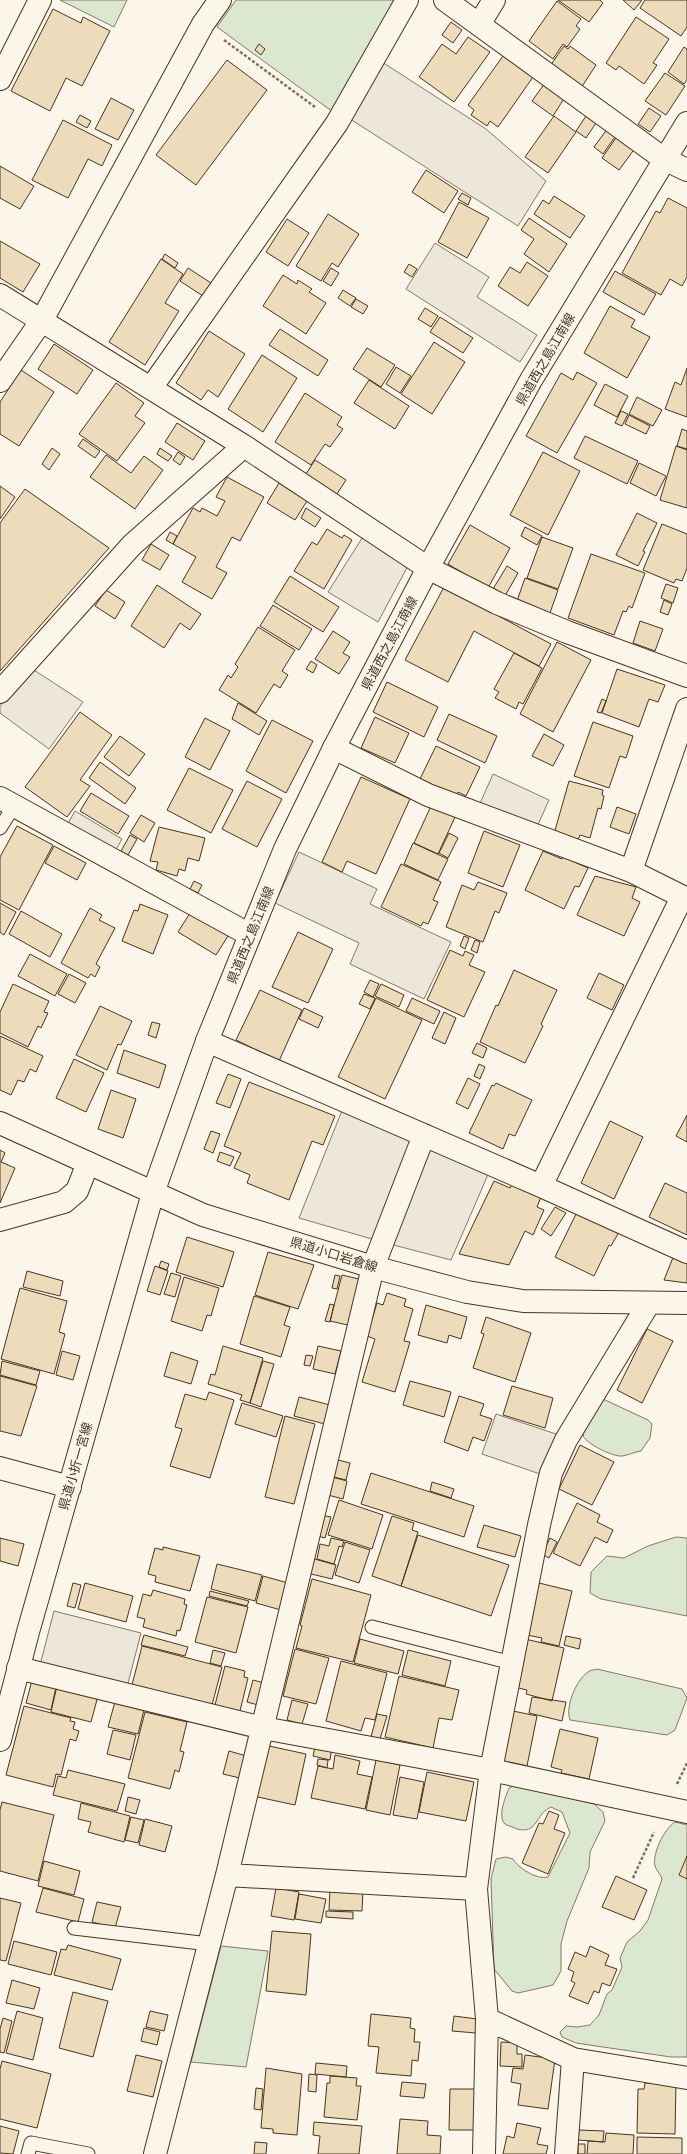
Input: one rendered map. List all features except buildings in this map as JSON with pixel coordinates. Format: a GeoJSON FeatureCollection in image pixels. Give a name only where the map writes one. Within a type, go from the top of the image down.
{"type":"FeatureCollection","features":[{"type":"Feature","properties":{"kind":"street"},"geometry":{"type":"LineString","coordinates":[[0,79],[40,0]]}},
{"type":"Feature","properties":{"kind":"street"},"geometry":{"type":"LineString","coordinates":[[0,381],[42,320],[203,24],[220,0]]}},
{"type":"Feature","properties":{"kind":"street"},"geometry":{"type":"LineString","coordinates":[[151,388],[337,123],[407,0]]}},
{"type":"Feature","properties":{"kind":"street"},"geometry":{"type":"LineString","coordinates":[[445,0],[664,159],[687,170]]}},
{"type":"Feature","properties":{"kind":"street"},"geometry":{"type":"LineString","coordinates":[[480,24],[494,0]]}},
{"type":"Feature","properties":{"kind":"street","name":"県道西之島江南線"},"geometry":{"type":"LineString","coordinates":[[153,1193],[207,1041],[250,935],[285,849],[334,748],[428,568],[531,380],[687,123]]}},
{"type":"Feature","properties":{"kind":"street"},"geometry":{"type":"LineString","coordinates":[[0,295],[244,446],[428,568],[497,603],[567,632],[687,676]]}},
{"type":"Feature","properties":{"kind":"street"},"geometry":{"type":"LineString","coordinates":[[0,692],[132,545],[244,446]]}},
{"type":"Feature","properties":{"kind":"street"},"geometry":{"type":"LineString","coordinates":[[631,871],[687,709]]}},
{"type":"Feature","properties":{"kind":"street"},"geometry":{"type":"LineString","coordinates":[[334,748],[428,795],[631,871],[684,898],[541,1186]]}},
{"type":"Feature","properties":{"kind":"street"},"geometry":{"type":"LineString","coordinates":[[7,802],[250,935]]}},
{"type":"Feature","properties":{"kind":"street"},"geometry":{"type":"LineString","coordinates":[[207,1041],[541,1186],[687,1252]]}},
{"type":"Feature","properties":{"kind":"street","name":"県道小口岩倉線"},"geometry":{"type":"LineString","coordinates":[[0,1123],[153,1193],[203,1214],[373,1267],[467,1292],[523,1300],[687,1303]]}},
{"type":"Feature","properties":{"kind":"street"},"geometry":{"type":"LineString","coordinates":[[155,2154],[227,1875],[373,1267],[424,1135]]}},
{"type":"Feature","properties":{"kind":"street"},"geometry":{"type":"LineString","coordinates":[[0,1220],[64,1202],[77,1191],[88,1163]]}},
{"type":"Feature","properties":{"kind":"street","name":"県道小折一宮線"},"geometry":{"type":"LineString","coordinates":[[0,1740],[5,1700],[18,1668],[153,1193]]}},
{"type":"Feature","properties":{"kind":"street"},"geometry":{"type":"LineString","coordinates":[[484,2154],[487,2019],[476,1889],[492,1770],[512,1663],[539,1525],[551,1473],[566,1440],[649,1303]]}},
{"type":"Feature","properties":{"kind":"street"},"geometry":{"type":"LineString","coordinates":[[0,1468],[70,1487]]}},
{"type":"Feature","properties":{"kind":"street"},"geometry":{"type":"LineString","coordinates":[[18,1668],[262,1728],[492,1770],[687,1812]]}},
{"type":"Feature","properties":{"kind":"street"},"geometry":{"type":"LineString","coordinates":[[227,1875],[476,1889]]}},
{"type":"Feature","properties":{"kind":"street"},"geometry":{"type":"LineString","coordinates":[[487,2019],[573,2059],[687,2078]]}},
{"type":"Feature","properties":{"kind":"street"},"geometry":{"type":"LineString","coordinates":[[566,2154],[573,2059]]}},
{"type":"Feature","properties":{"kind":"lane"},"geometry":{"type":"LineString","coordinates":[[0,828],[7,802]]}},
{"type":"Feature","properties":{"kind":"lane"},"geometry":{"type":"LineString","coordinates":[[372,1626],[512,1663]]}},
{"type":"Feature","properties":{"kind":"lane"},"geometry":{"type":"LineString","coordinates":[[74,1928],[209,1944]]}},
{"type":"Feature","properties":{"kind":"lane"},"geometry":{"type":"LineString","coordinates":[[28,2154],[31,2143],[88,2154]]}},
{"type":"Feature","properties":{"kind":"path"},"geometry":{"type":"LineString","coordinates":[[203,24],[337,123]]}},
{"type":"Feature","properties":{"kind":"green space"},"geometry":{"type":"Polygon","coordinates":[[[60,0],[127,0],[114,27],[60,0]]]}},
{"type":"Feature","properties":{"kind":"green space"},"geometry":{"type":"Polygon","coordinates":[[[236,0],[398,0],[333,112],[217,27],[236,0]]]}},
{"type":"Feature","properties":{"kind":"green space"},"geometry":{"type":"Polygon","coordinates":[[[603,1399],[648,1420],[652,1424],[650,1438],[641,1451],[618,1456],[595,1446],[585,1439],[583,1436],[587,1421],[603,1399]]]}},
{"type":"Feature","properties":{"kind":"green space"},"geometry":{"type":"Polygon","coordinates":[[[676,1537],[687,1538],[687,1616],[601,1599],[590,1593],[591,1572],[607,1556],[624,1558],[648,1546],[676,1537]]]}},
{"type":"Feature","properties":{"kind":"green space"},"geometry":{"type":"Polygon","coordinates":[[[597,1669],[682,1689],[687,1698],[675,1730],[667,1735],[570,1720],[570,1701],[579,1681],[591,1670],[597,1669]]]}},
{"type":"Feature","properties":{"kind":"green space"},"geometry":{"type":"Polygon","coordinates":[[[515,1785],[594,1804],[603,1812],[605,1821],[590,1852],[589,1868],[567,1921],[561,1944],[561,1971],[553,1985],[518,1993],[512,1991],[494,1969],[491,1879],[496,1859],[506,1857],[513,1859],[519,1866],[533,1875],[548,1877],[570,1833],[562,1812],[551,1807],[544,1811],[534,1825],[529,1829],[519,1829],[505,1824],[502,1816],[504,1801],[509,1788],[515,1785]]]}},
{"type":"Feature","properties":{"kind":"green space"},"geometry":{"type":"Polygon","coordinates":[[[675,1822],[687,1825],[687,2057],[671,2057],[576,2043],[562,2037],[560,2032],[566,2026],[577,2027],[590,2025],[599,2015],[607,1994],[612,1990],[622,1967],[620,1958],[627,1942],[640,1931],[648,1920],[662,1879],[655,1866],[655,1854],[663,1835],[675,1822]]]}},
{"type":"Feature","properties":{"kind":"green space"},"geometry":{"type":"Polygon","coordinates":[[[221,1946],[268,1951],[246,2067],[191,2062],[221,1946]]]}},
{"type":"Feature","properties":{"kind":"shaded area"},"geometry":{"type":"Polygon","coordinates":[[[382,62],[486,129],[546,181],[518,226],[350,119],[382,62]]]}},
{"type":"Feature","properties":{"kind":"shaded area"},"geometry":{"type":"Polygon","coordinates":[[[435,243],[489,277],[477,297],[537,335],[520,362],[406,289],[435,243]]]}},
{"type":"Feature","properties":{"kind":"shaded area"},"geometry":{"type":"Polygon","coordinates":[[[364,535],[409,564],[378,622],[328,592],[364,535]]]}},
{"type":"Feature","properties":{"kind":"shaded area"},"geometry":{"type":"Polygon","coordinates":[[[34,670],[83,702],[49,749],[0,713],[0,706],[34,670]]]}},
{"type":"Feature","properties":{"kind":"shaded area"},"geometry":{"type":"Polygon","coordinates":[[[493,774],[549,800],[536,829],[478,808],[493,774]]]}},
{"type":"Feature","properties":{"kind":"shaded area"},"geometry":{"type":"Polygon","coordinates":[[[75,811],[122,839],[114,853],[67,825],[75,811]]]}},
{"type":"Feature","properties":{"kind":"shaded area"},"geometry":{"type":"Polygon","coordinates":[[[299,852],[377,889],[370,904],[451,942],[424,999],[350,964],[359,943],[275,903],[299,852]]]}},
{"type":"Feature","properties":{"kind":"shaded area"},"geometry":{"type":"Polygon","coordinates":[[[343,1108],[419,1139],[379,1241],[299,1218],[343,1108]]]}},
{"type":"Feature","properties":{"kind":"shaded area"},"geometry":{"type":"Polygon","coordinates":[[[427,1142],[490,1170],[451,1260],[386,1243],[427,1142]]]}},
{"type":"Feature","properties":{"kind":"shaded area"},"geometry":{"type":"Polygon","coordinates":[[[496,1414],[559,1435],[543,1475],[482,1454],[496,1414]]]}},
{"type":"Feature","properties":{"kind":"shaded area"},"geometry":{"type":"Polygon","coordinates":[[[54,1611],[141,1633],[127,1687],[40,1665],[54,1611]]]}}]}
